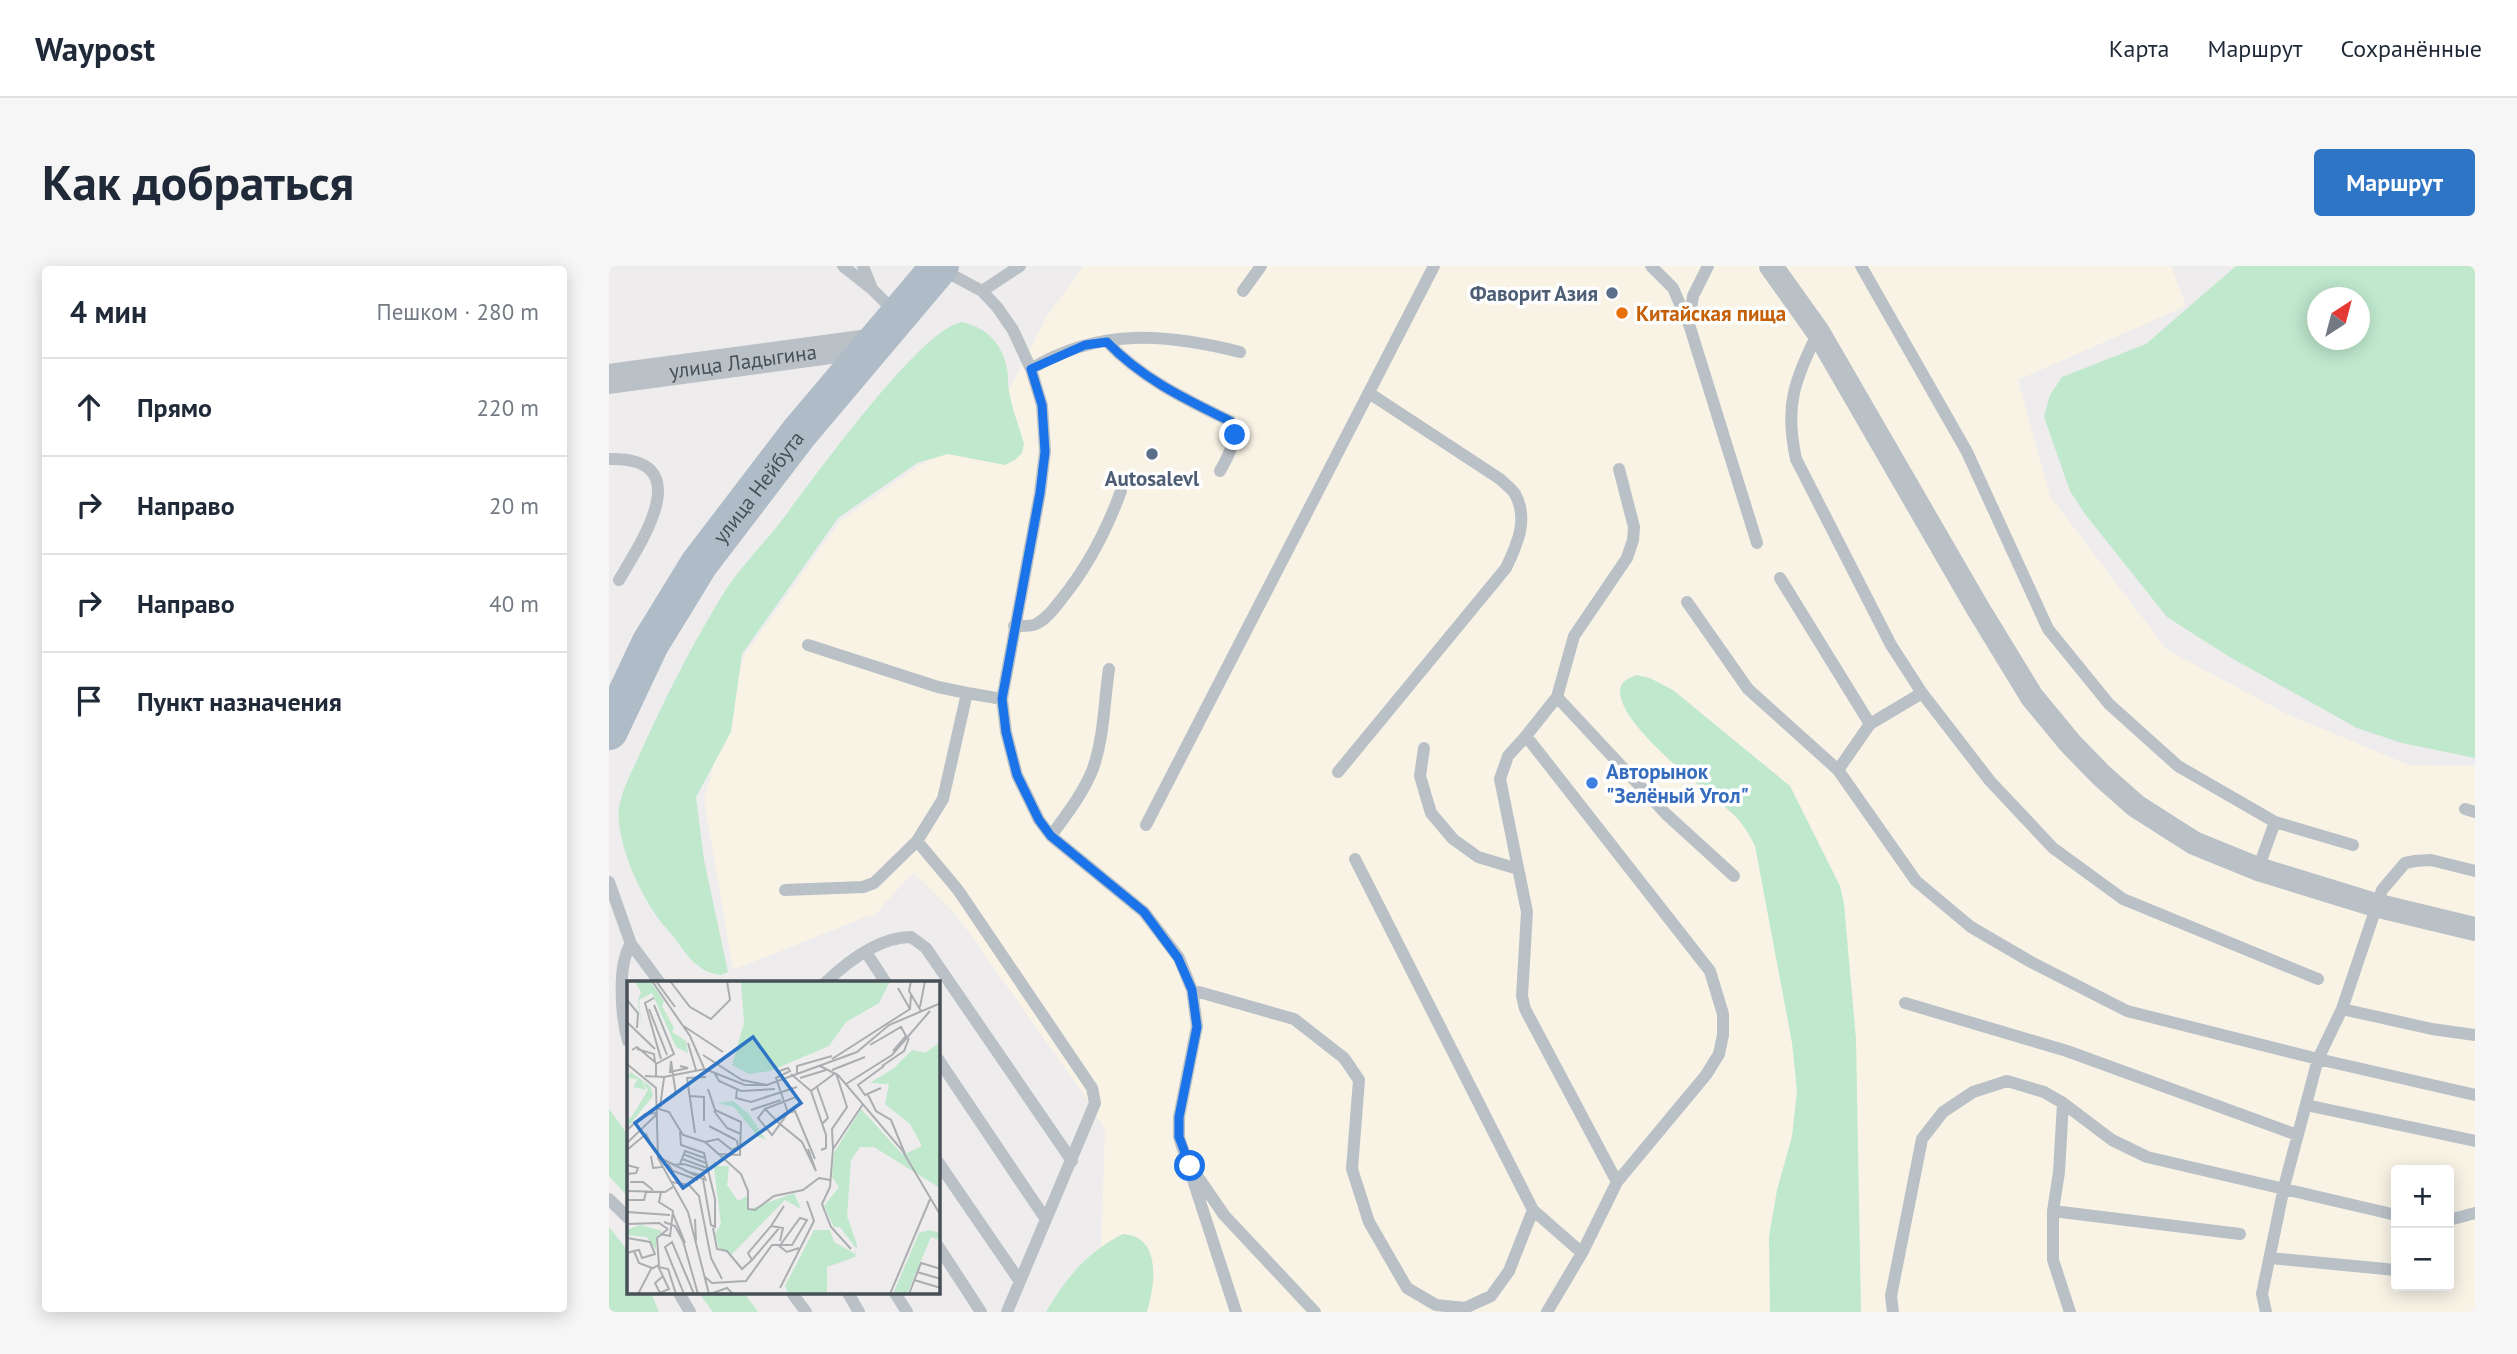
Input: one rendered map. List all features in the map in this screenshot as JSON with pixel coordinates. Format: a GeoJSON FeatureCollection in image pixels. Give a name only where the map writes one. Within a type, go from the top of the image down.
{"type":"FeatureCollection","features":[{"type":"Feature","properties":{"kind":"main road","name":"улица Нейбута"},"geometry":{"type":"LineString","coordinates":[[609,731],[650,644],[699,564],[799,433],[939,267]]}},
{"type":"Feature","properties":{"kind":"street"},"geometry":{"type":"LineString","coordinates":[[1771,266],[1818,332],[2032,697],[2101,775],[2136,806],[2194,843],[2258,869],[2375,905],[2475,929]]}},
{"type":"Feature","properties":{"kind":"street","name":"улица Ладыгина"},"geometry":{"type":"LineString","coordinates":[[609,379],[886,329]]}},
{"type":"Feature","properties":{"kind":"lane"},"geometry":{"type":"LineString","coordinates":[[843,266],[872,289]]}},
{"type":"Feature","properties":{"kind":"lane"},"geometry":{"type":"LineString","coordinates":[[863,266],[886,329]]}},
{"type":"Feature","properties":{"kind":"lane"},"geometry":{"type":"LineString","coordinates":[[982,291],[1020,266]]}},
{"type":"Feature","properties":{"kind":"lane"},"geometry":{"type":"LineString","coordinates":[[1243,291],[1261,266]]}},
{"type":"Feature","properties":{"kind":"lane"},"geometry":{"type":"LineString","coordinates":[[1146,825],[1434,266]]}},
{"type":"Feature","properties":{"kind":"lane"},"geometry":{"type":"LineString","coordinates":[[1651,266],[1674,288],[1689,324],[1757,543]]}},
{"type":"Feature","properties":{"kind":"lane"},"geometry":{"type":"LineString","coordinates":[[1689,324],[1693,296],[1708,266]]}},
{"type":"Feature","properties":{"kind":"lane"},"geometry":{"type":"LineString","coordinates":[[1861,266],[1967,452],[2048,629],[2109,704],[2178,766],[2275,822],[2353,845]]}},
{"type":"Feature","properties":{"kind":"lane"},"geometry":{"type":"LineString","coordinates":[[939,267],[982,291],[997,307],[1013,331],[1031,369],[1042,405],[1045,452],[1040,493],[1002,699],[1006,732],[1017,775],[1039,820],[1051,836],[1144,912],[1178,958],[1192,990],[1197,1027],[1179,1117],[1179,1137],[1236,1312]]}},
{"type":"Feature","properties":{"kind":"lane"},"geometry":{"type":"LineString","coordinates":[[1818,332],[1794,387],[1790,433],[1796,458],[1891,645],[1922,693],[1990,781],[2053,848],[2123,899],[2318,979]]}},
{"type":"Feature","properties":{"kind":"lane"},"geometry":{"type":"LineString","coordinates":[[1031,369],[1085,345],[1134,337],[1190,340],[1240,352]]}},
{"type":"Feature","properties":{"kind":"lane"},"geometry":{"type":"LineString","coordinates":[[1107,342],[1123,359],[1149,379],[1230,421],[1235,428],[1235,435],[1220,471]]}},
{"type":"Feature","properties":{"kind":"lane"},"geometry":{"type":"LineString","coordinates":[[1338,772],[1506,568],[1518,544],[1523,519],[1515,494],[1500,478],[1369,393]]}},
{"type":"Feature","properties":{"kind":"lane"},"geometry":{"type":"LineString","coordinates":[[609,458],[622,458],[639,463],[652,471],[659,485],[650,529],[619,580]]}},
{"type":"Feature","properties":{"kind":"lane"},"geometry":{"type":"LineString","coordinates":[[1617,1182],[1525,1009],[1522,996],[1527,912],[1500,779],[1508,756],[1557,697],[1574,636],[1627,558],[1634,527],[1619,469]]}},
{"type":"Feature","properties":{"kind":"lane"},"geometry":{"type":"LineString","coordinates":[[1014,626],[1038,623],[1049,615],[1084,571],[1107,529],[1121,491]]}},
{"type":"Feature","properties":{"kind":"lane"},"geometry":{"type":"LineString","coordinates":[[1780,578],[1870,724]]}},
{"type":"Feature","properties":{"kind":"lane"},"geometry":{"type":"LineString","coordinates":[[1687,602],[1748,690],[1837,771],[1916,881],[1971,927],[2031,962],[2127,1011],[2475,1095]]}},
{"type":"Feature","properties":{"kind":"lane"},"geometry":{"type":"LineString","coordinates":[[808,645],[937,687],[1002,699]]}},
{"type":"Feature","properties":{"kind":"lane"},"geometry":{"type":"LineString","coordinates":[[1051,836],[1075,802],[1091,772],[1100,734],[1109,669]]}},
{"type":"Feature","properties":{"kind":"lane"},"geometry":{"type":"LineString","coordinates":[[1837,771],[1870,724],[1922,693]]}},
{"type":"Feature","properties":{"kind":"lane"},"geometry":{"type":"LineString","coordinates":[[785,890],[863,887],[874,883],[918,841],[943,799],[967,694]]}},
{"type":"Feature","properties":{"kind":"lane"},"geometry":{"type":"LineString","coordinates":[[1557,697],[1666,814],[1734,876]]}},
{"type":"Feature","properties":{"kind":"lane"},"geometry":{"type":"LineString","coordinates":[[1526,736],[1710,971],[1723,1014],[1719,1054],[1706,1076],[1617,1182],[1582,1254],[1547,1312]]}},
{"type":"Feature","properties":{"kind":"lane"},"geometry":{"type":"LineString","coordinates":[[1424,748],[1420,776],[1431,813],[1453,839],[1478,857],[1518,869]]}},
{"type":"Feature","properties":{"kind":"lane"},"geometry":{"type":"LineString","coordinates":[[2258,869],[2275,822]]}},
{"type":"Feature","properties":{"kind":"lane"},"geometry":{"type":"LineString","coordinates":[[918,841],[958,890],[1092,1088],[1095,1103],[1007,1312]]}},
{"type":"Feature","properties":{"kind":"lane"},"geometry":{"type":"LineString","coordinates":[[1355,859],[1533,1210],[1582,1254]]}},
{"type":"Feature","properties":{"kind":"lane"},"geometry":{"type":"LineString","coordinates":[[2266,1312],[2262,1294],[2297,1135],[2318,1059],[2341,1009],[2382,890],[2405,863],[2431,860],[2475,871]]}},
{"type":"Feature","properties":{"kind":"lane"},"geometry":{"type":"LineString","coordinates":[[609,882],[631,944],[660,981]]}},
{"type":"Feature","properties":{"kind":"lane"},"geometry":{"type":"LineString","coordinates":[[828,981],[866,952],[888,940],[911,937],[926,948],[1072,1161]]}},
{"type":"Feature","properties":{"kind":"lane"},"geometry":{"type":"LineString","coordinates":[[627,1033],[622,991],[625,955],[631,944]]}},
{"type":"Feature","properties":{"kind":"lane"},"geometry":{"type":"LineString","coordinates":[[866,952],[885,981]]}},
{"type":"Feature","properties":{"kind":"lane"},"geometry":{"type":"LineString","coordinates":[[1192,990],[1294,1019],[1344,1058],[1359,1080],[1352,1169],[1369,1222],[1407,1288],[1436,1305],[1465,1308],[1491,1296],[1509,1271],[1533,1210]]}},
{"type":"Feature","properties":{"kind":"lane"},"geometry":{"type":"LineString","coordinates":[[1905,1003],[2067,1051],[2297,1135]]}},
{"type":"Feature","properties":{"kind":"lane"},"geometry":{"type":"LineString","coordinates":[[2341,1009],[2475,1035]]}},
{"type":"Feature","properties":{"kind":"lane"},"geometry":{"type":"LineString","coordinates":[[940,1062],[1045,1217]]}},
{"type":"Feature","properties":{"kind":"lane"},"geometry":{"type":"LineString","coordinates":[[1893,1312],[1891,1296],[1922,1139],[1943,1112],[1973,1092],[2007,1081],[2044,1092],[2112,1140],[2147,1157],[2391,1214]]}},
{"type":"Feature","properties":{"kind":"lane"},"geometry":{"type":"LineString","coordinates":[[2063,1103],[2059,1172],[2053,1211],[2053,1259],[2070,1312]]}},
{"type":"Feature","properties":{"kind":"lane"},"geometry":{"type":"LineString","coordinates":[[2306,1105],[2475,1141]]}},
{"type":"Feature","properties":{"kind":"lane"},"geometry":{"type":"LineString","coordinates":[[940,1165],[1019,1280]]}},
{"type":"Feature","properties":{"kind":"lane"},"geometry":{"type":"LineString","coordinates":[[1190,1166],[1224,1215],[1315,1312]]}},
{"type":"Feature","properties":{"kind":"lane"},"geometry":{"type":"LineString","coordinates":[[609,1199],[627,1217]]}},
{"type":"Feature","properties":{"kind":"lane"},"geometry":{"type":"LineString","coordinates":[[2053,1211],[2240,1234]]}},
{"type":"Feature","properties":{"kind":"lane"},"geometry":{"type":"LineString","coordinates":[[2454,1219],[2475,1213]]}},
{"type":"Feature","properties":{"kind":"lane"},"geometry":{"type":"LineString","coordinates":[[940,1249],[981,1312]]}},
{"type":"Feature","properties":{"kind":"lane"},"geometry":{"type":"LineString","coordinates":[[2270,1258],[2391,1270]]}},
{"type":"Feature","properties":{"kind":"lane"},"geometry":{"type":"LineString","coordinates":[[680,1294],[690,1312]]}},
{"type":"Feature","properties":{"kind":"lane"},"geometry":{"type":"LineString","coordinates":[[793,1294],[806,1312]]}},
{"type":"Feature","properties":{"kind":"lane"},"geometry":{"type":"LineString","coordinates":[[849,1294],[859,1312]]}},
{"type":"Feature","properties":{"kind":"lane"},"geometry":{"type":"LineString","coordinates":[[896,1294],[907,1312]]}},
{"type":"Feature","properties":{"kind":"shaded area","name":"Авторынок \"Зелёный Угол\""},"geometry":{"type":"Polygon","coordinates":[[[1084,266],[2171,266],[2186,306],[2018,380],[2050,496],[2167,650],[2289,715],[2409,765],[2475,766],[2475,1312],[1099,1312],[1105,1130],[1086,1098],[957,916],[913,872],[873,917],[868,916],[733,970],[704,800],[744,656],[840,521],[998,411],[1047,316],[1084,266]]]}},
{"type":"Feature","properties":{"kind":"green space"},"geometry":{"type":"Polygon","coordinates":[[[2236,266],[2475,266],[2475,758],[2402,743],[2357,728],[2228,656],[2167,617],[2085,514],[2070,491],[2044,417],[2050,395],[2062,377],[2146,344],[2236,266]]]}},
{"type":"Feature","properties":{"kind":"green space"},"geometry":{"type":"Polygon","coordinates":[[[962,322],[979,328],[992,338],[1005,360],[1008,388],[1024,444],[1022,453],[1005,465],[948,454],[917,463],[838,518],[742,654],[731,732],[696,797],[704,860],[728,972],[721,975],[711,973],[690,958],[658,918],[633,872],[626,855],[619,822],[619,808],[625,786],[679,673],[733,579],[894,378],[943,331],[962,322]]]}},
{"type":"Feature","properties":{"kind":"green space"},"geometry":{"type":"Polygon","coordinates":[[[1636,675],[1650,678],[1673,690],[1790,786],[1840,886],[1844,904],[1856,1039],[1861,1312],[1770,1312],[1769,1236],[1777,1190],[1792,1136],[1797,1091],[1792,1043],[1755,846],[1734,815],[1663,754],[1629,715],[1621,698],[1622,684],[1636,675]]]}},
{"type":"Feature","properties":{"kind":"green space"},"geometry":{"type":"Polygon","coordinates":[[[609,1109],[627,1134],[627,1196],[609,1176],[609,1109]]]}},
{"type":"Feature","properties":{"kind":"green space"},"geometry":{"type":"Polygon","coordinates":[[[609,1227],[627,1250],[627,1294],[651,1294],[659,1312],[609,1312],[609,1227]]]}},
{"type":"Feature","properties":{"kind":"green space"},"geometry":{"type":"Polygon","coordinates":[[[1123,1234],[1136,1237],[1150,1252],[1153,1276],[1147,1312],[1046,1312],[1061,1288],[1088,1257],[1123,1234]]]}},
{"type":"Feature","properties":{"kind":"green space"},"geometry":{"type":"Polygon","coordinates":[[[700,1294],[745,1294],[758,1312],[713,1312],[700,1294]]]}},
{"type":"Feature","properties":{"kind":"place","name":"Фаворит Азия"},"geometry":{"type":"Point","coordinates":[1612,293]}},
{"type":"Feature","properties":{"kind":"place","name":"Китайская пища"},"geometry":{"type":"Point","coordinates":[1622,313]}},
{"type":"Feature","properties":{"kind":"place","name":"Autosalevl"},"geometry":{"type":"Point","coordinates":[1152,454]}},
{"type":"Feature","properties":{"kind":"place","name":"Авторынок \"Зелёный Угол\""},"geometry":{"type":"Point","coordinates":[1592,783]}},
{"type":"Feature","properties":{"kind":"route"},"geometry":{"type":"LineString","coordinates":[[1190,1166],[1179,1137],[1179,1117],[1197,1027],[1192,990],[1178,958],[1144,912],[1051,836],[1039,820],[1017,775],[1006,732],[1002,699],[1040,493],[1045,452],[1042,405],[1031,369],[1085,345],[1107,342],[1123,359],[1149,379],[1230,421],[1235,428],[1235,435]]}}]}
